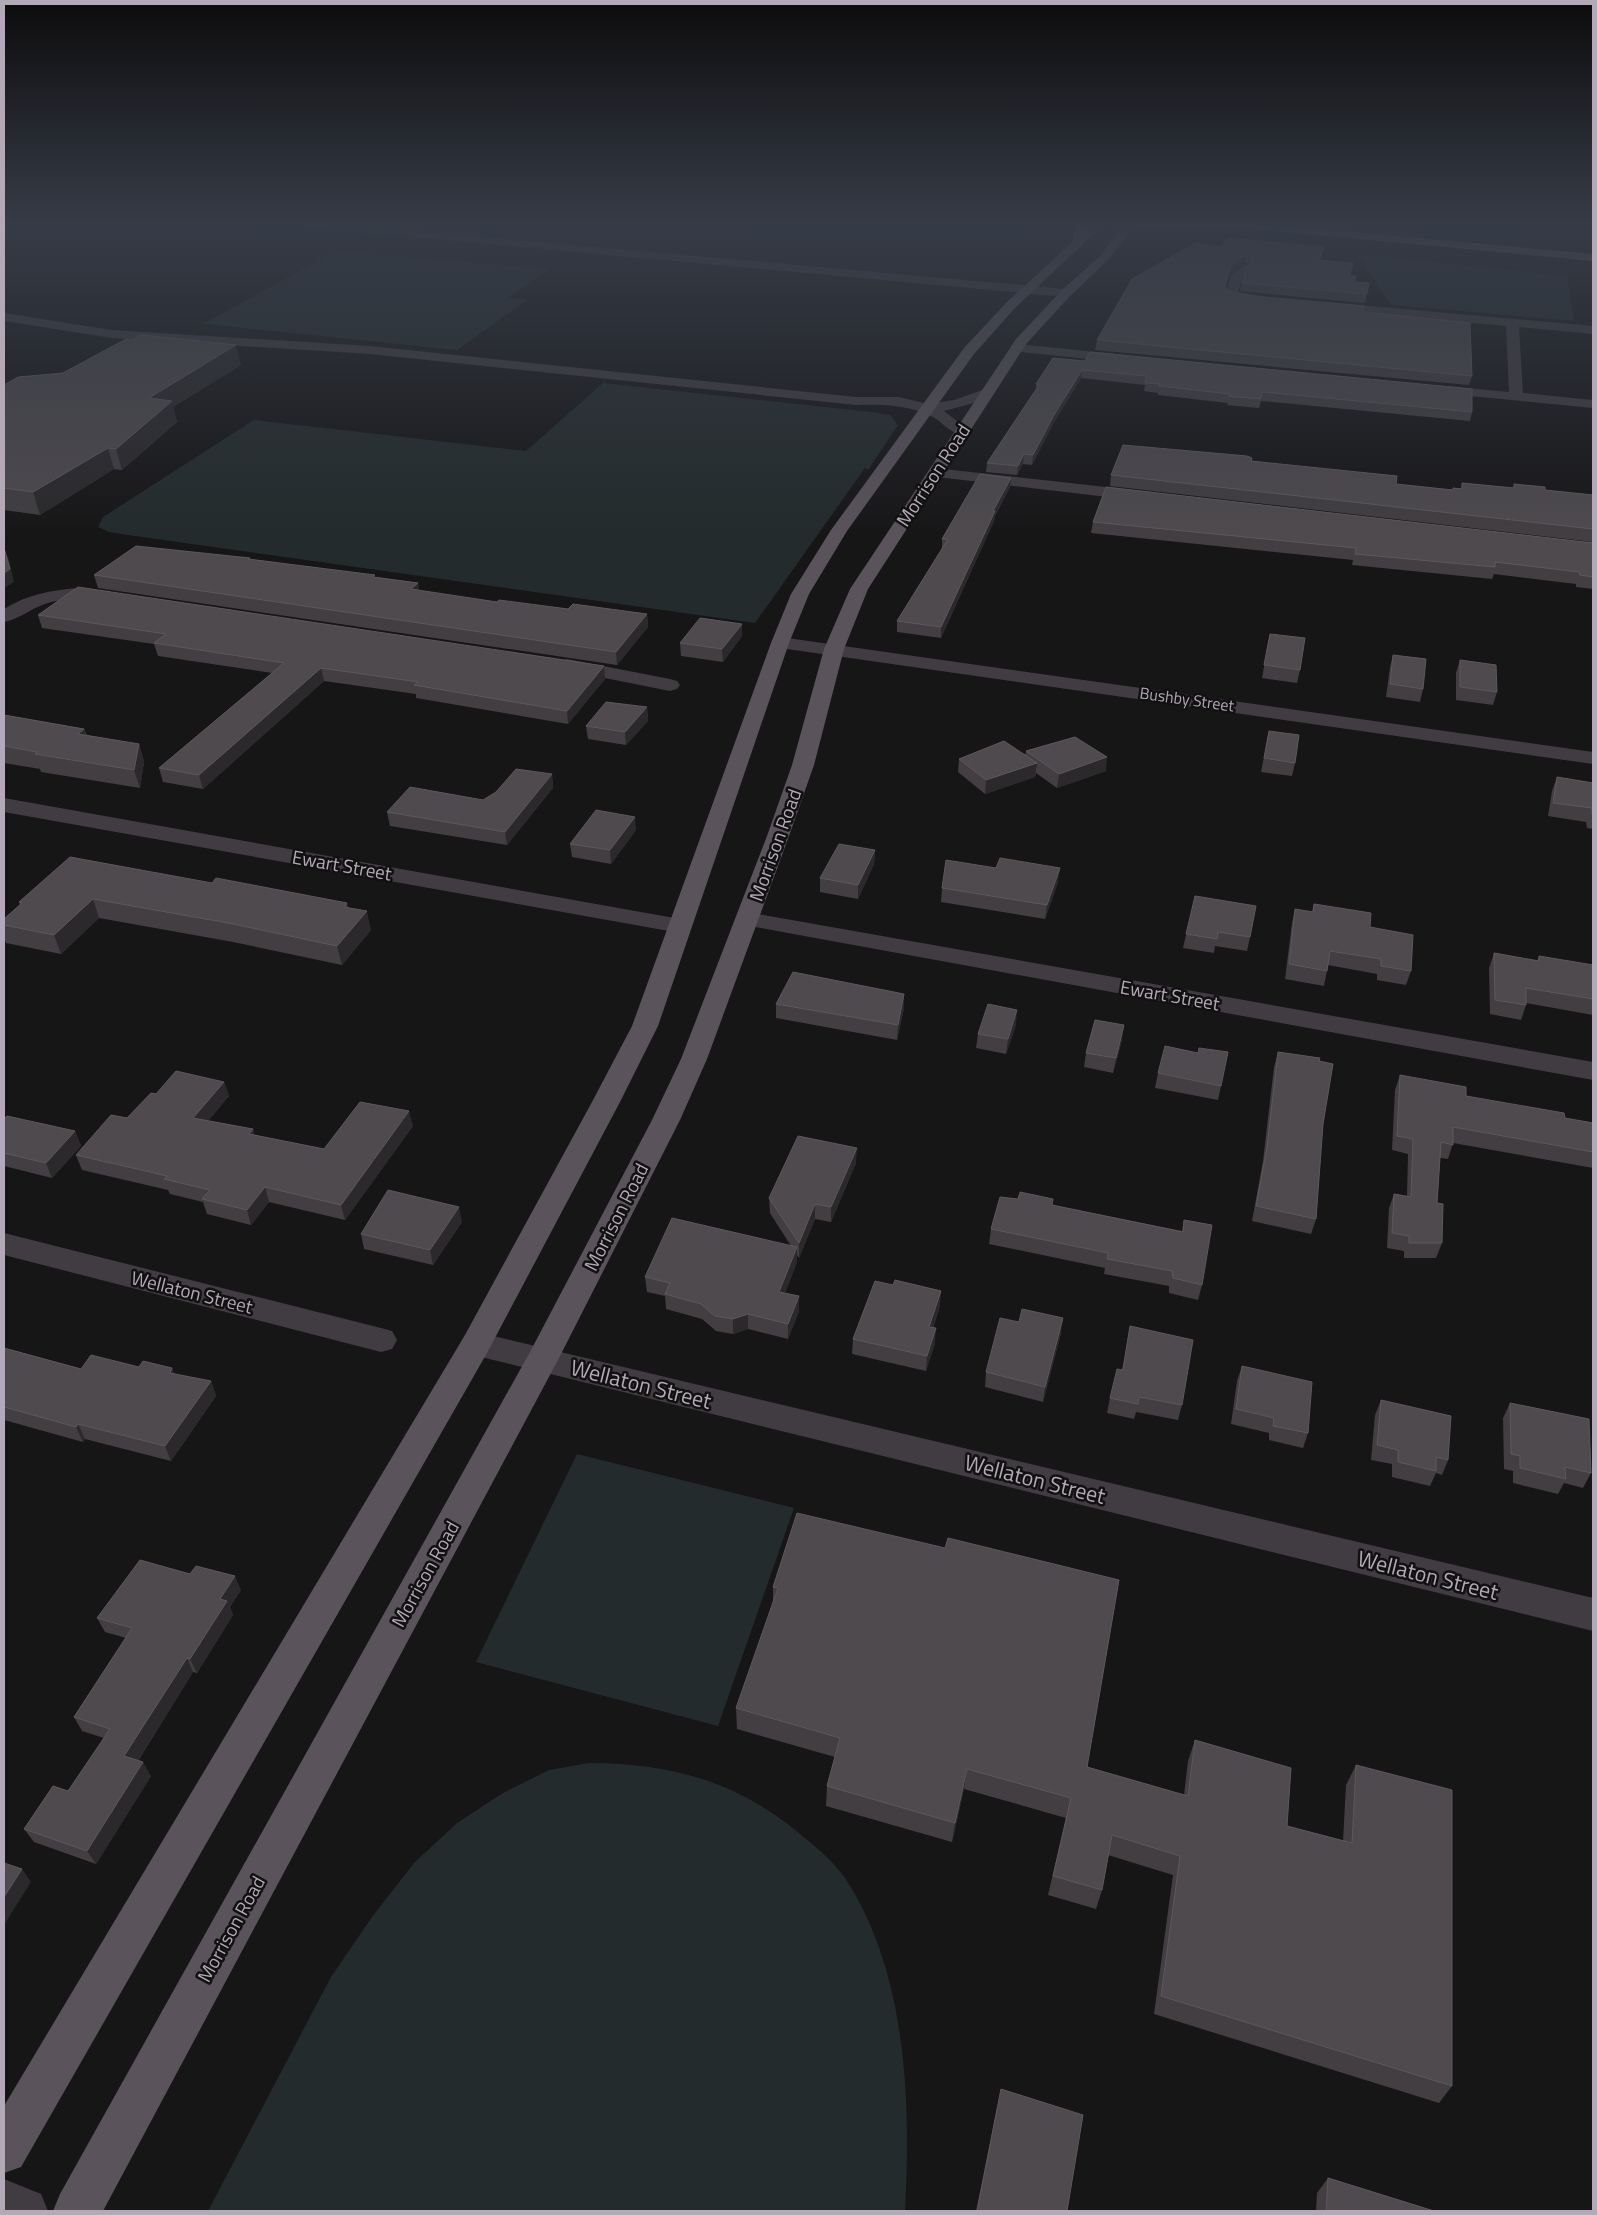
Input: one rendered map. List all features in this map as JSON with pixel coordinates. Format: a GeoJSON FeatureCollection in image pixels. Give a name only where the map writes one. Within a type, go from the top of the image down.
{"type":"FeatureCollection","features":[{"type":"Feature","properties":{"kind":"main road"},"geometry":{"type":"LineString","coordinates":[[4,2150],[476,1344],[645,1026],[780,643],[800,594],[839,530],[969,351],[989,327]]}},
{"type":"Feature","properties":{"kind":"main road","name":"Morrison Road"},"geometry":{"type":"LineString","coordinates":[[77,2211],[542,1360],[666,1120],[694,1058],[803,765],[834,649],[859,589],[1016,348],[1035,327]]}},
{"type":"Feature","properties":{"kind":"street"},"geometry":{"type":"LineString","coordinates":[[64,327],[121,335],[370,350],[856,401],[871,400],[911,403],[947,419],[962,431]]}},
{"type":"Feature","properties":{"kind":"street"},"geometry":{"type":"LineString","coordinates":[[1512,327],[1516,397]]}},
{"type":"Feature","properties":{"kind":"street"},"geometry":{"type":"LineString","coordinates":[[1563,327],[1593,330]]}},
{"type":"Feature","properties":{"kind":"street"},"geometry":{"type":"LineString","coordinates":[[1016,348],[1135,360]]}},
{"type":"Feature","properties":{"kind":"street"},"geometry":{"type":"LineString","coordinates":[[1419,387],[1593,404]]}},
{"type":"Feature","properties":{"kind":"street"},"geometry":{"type":"LineString","coordinates":[[926,409],[948,407],[971,401],[988,392]]}},
{"type":"Feature","properties":{"kind":"street"},"geometry":{"type":"LineString","coordinates":[[935,473],[1161,499]]}},
{"type":"Feature","properties":{"kind":"street"},"geometry":{"type":"LineString","coordinates":[[4,617],[34,601],[58,594],[81,592],[118,598]]}},
{"type":"Feature","properties":{"kind":"street","name":"Bushby Street"},"geometry":{"type":"LineString","coordinates":[[780,643],[834,649],[1593,758]]}},
{"type":"Feature","properties":{"kind":"street"},"geometry":{"type":"LineString","coordinates":[[553,663],[612,672],[670,686]]}},
{"type":"Feature","properties":{"kind":"street","name":"Ewart Street"},"geometry":{"type":"LineString","coordinates":[[4,804],[680,926]]}},
{"type":"Feature","properties":{"kind":"street","name":"Ewart Street"},"geometry":{"type":"LineString","coordinates":[[747,919],[1593,1071]]}},
{"type":"Feature","properties":{"kind":"street","name":"Wellaton Street"},"geometry":{"type":"LineString","coordinates":[[4,1244],[381,1340]]}},
{"type":"Feature","properties":{"kind":"street","name":"Wellaton Street"},"geometry":{"type":"LineString","coordinates":[[476,1344],[1593,1615]]}},
{"type":"Feature","properties":{"kind":"street"},"geometry":{"type":"LineString","coordinates":[[4,2203],[24,2211]]}},
{"type":"Feature","properties":{"kind":"shaded area"},"geometry":{"type":"Polygon","coordinates":[[[236,327],[489,327],[457,350],[236,327]]]}},
{"type":"Feature","properties":{"kind":"shaded area"},"geometry":{"type":"Polygon","coordinates":[[[603,383],[871,412],[890,415],[898,425],[868,470],[865,468],[755,623],[128,535],[109,532],[98,527],[103,517],[254,420],[526,451],[603,383]]]}},
{"type":"Feature","properties":{"kind":"shaded area"},"geometry":{"type":"Polygon","coordinates":[[[577,1454],[794,1508],[718,1726],[476,1662],[577,1454]]]}},
{"type":"Feature","properties":{"kind":"shaded area"},"geometry":{"type":"Polygon","coordinates":[[[589,1763],[644,1766],[695,1777],[720,1785],[744,1796],[790,1826],[826,1857],[845,1878],[866,1915],[881,1954],[893,1996],[905,2083],[907,2169],[905,2211],[208,2211],[331,1977],[372,1917],[414,1863],[457,1823],[503,1793],[549,1770],[589,1763]]]}},
{"type":"Feature","properties":{"kind":"building"},"geometry":{"type":"Polygon","coordinates":[[[1104,327],[1470,327],[1472,376],[1097,340],[1104,327]]]}},
{"type":"Feature","properties":{"kind":"building"},"geometry":{"type":"Polygon","coordinates":[[[142,335],[236,345],[149,398],[172,401],[116,449],[108,448],[33,492],[4,488],[4,385],[18,377],[63,373],[126,339],[132,340],[142,335]]]}},
{"type":"Feature","properties":{"kind":"building"},"geometry":{"type":"Polygon","coordinates":[[[1090,352],[1472,389],[1472,412],[1263,392],[1260,399],[1229,396],[1230,394],[1145,383],[1147,376],[1082,370],[1054,415],[1033,455],[1024,454],[1018,466],[987,463],[1039,385],[1036,384],[1053,358],[1085,361],[1090,352]]]}},
{"type":"Feature","properties":{"kind":"building"},"geometry":{"type":"Polygon","coordinates":[[[1123,445],[1247,456],[1252,458],[1251,461],[1397,476],[1396,484],[1453,490],[1453,488],[1462,489],[1462,483],[1514,488],[1514,484],[1545,487],[1545,490],[1593,495],[1593,529],[1111,475],[1123,445]]]}},
{"type":"Feature","properties":{"kind":"building"},"geometry":{"type":"Polygon","coordinates":[[[980,474],[1011,478],[993,511],[995,511],[941,627],[897,621],[948,539],[942,539],[980,474]]]}},
{"type":"Feature","properties":{"kind":"building"},"geometry":{"type":"Polygon","coordinates":[[[1106,487],[1593,543],[1593,577],[1580,575],[1579,572],[1495,562],[1495,567],[1355,554],[1356,548],[1093,522],[1106,487]]]}},
{"type":"Feature","properties":{"kind":"building"},"geometry":{"type":"Polygon","coordinates":[[[136,546],[250,558],[248,559],[375,575],[373,577],[418,583],[411,589],[497,602],[499,600],[568,609],[573,604],[647,614],[616,652],[94,575],[136,546]]]}},
{"type":"Feature","properties":{"kind":"building"},"geometry":{"type":"Polygon","coordinates":[[[4,548],[10,569],[4,573],[4,548]]]}},
{"type":"Feature","properties":{"kind":"building"},"geometry":{"type":"Polygon","coordinates":[[[78,587],[604,666],[567,711],[414,685],[418,682],[321,668],[199,775],[159,768],[284,663],[154,643],[166,634],[38,615],[78,587]]]}},
{"type":"Feature","properties":{"kind":"building"},"geometry":{"type":"Polygon","coordinates":[[[700,618],[742,624],[722,649],[680,643],[700,618]]]}},
{"type":"Feature","properties":{"kind":"building"},"geometry":{"type":"Polygon","coordinates":[[[1270,634],[1305,638],[1300,670],[1264,665],[1270,634]]]}},
{"type":"Feature","properties":{"kind":"building"},"geometry":{"type":"Polygon","coordinates":[[[1393,655],[1426,659],[1423,689],[1390,684],[1393,655]]]}},
{"type":"Feature","properties":{"kind":"building"},"geometry":{"type":"Polygon","coordinates":[[[1460,660],[1496,665],[1497,692],[1460,687],[1460,660]]]}},
{"type":"Feature","properties":{"kind":"building"},"geometry":{"type":"Polygon","coordinates":[[[606,702],[647,707],[625,732],[586,726],[606,702]]]}},
{"type":"Feature","properties":{"kind":"building"},"geometry":{"type":"Polygon","coordinates":[[[4,715],[84,729],[78,734],[139,744],[134,770],[35,754],[37,752],[4,746],[4,715]]]}},
{"type":"Feature","properties":{"kind":"building"},"geometry":{"type":"Polygon","coordinates":[[[1269,731],[1299,735],[1295,763],[1264,758],[1269,731]]]}},
{"type":"Feature","properties":{"kind":"building"},"geometry":{"type":"Polygon","coordinates":[[[1075,737],[1107,757],[1059,774],[1026,751],[1075,737]]]}},
{"type":"Feature","properties":{"kind":"building"},"geometry":{"type":"Polygon","coordinates":[[[1004,741],[1037,763],[986,780],[959,759],[1004,741]]]}},
{"type":"Feature","properties":{"kind":"building"},"geometry":{"type":"Polygon","coordinates":[[[516,769],[552,774],[505,832],[387,812],[410,787],[483,800],[496,792],[516,769]]]}},
{"type":"Feature","properties":{"kind":"building"},"geometry":{"type":"Polygon","coordinates":[[[1557,777],[1593,783],[1593,815],[1592,808],[1553,803],[1557,777]]]}},
{"type":"Feature","properties":{"kind":"building"},"geometry":{"type":"Polygon","coordinates":[[[596,810],[635,817],[610,850],[570,844],[596,810]]]}},
{"type":"Feature","properties":{"kind":"building"},"geometry":{"type":"Polygon","coordinates":[[[839,844],[875,850],[858,885],[820,878],[839,844]]]}},
{"type":"Feature","properties":{"kind":"building"},"geometry":{"type":"Polygon","coordinates":[[[70,857],[212,883],[216,878],[347,903],[344,907],[367,911],[337,946],[228,923],[93,899],[54,935],[4,925],[4,919],[22,903],[19,902],[70,857]]]}},
{"type":"Feature","properties":{"kind":"building"},"geometry":{"type":"Polygon","coordinates":[[[1000,858],[1060,868],[1047,905],[942,888],[946,860],[996,868],[1000,858]]]}},
{"type":"Feature","properties":{"kind":"building"},"geometry":{"type":"Polygon","coordinates":[[[1195,896],[1256,906],[1250,937],[1218,932],[1217,939],[1186,934],[1195,896]]]}},
{"type":"Feature","properties":{"kind":"building"},"geometry":{"type":"Polygon","coordinates":[[[1314,904],[1371,913],[1370,927],[1413,935],[1411,971],[1381,966],[1381,959],[1330,951],[1327,971],[1289,964],[1295,909],[1313,912],[1314,904]]]}},
{"type":"Feature","properties":{"kind":"building"},"geometry":{"type":"Polygon","coordinates":[[[1494,953],[1539,961],[1539,956],[1593,965],[1593,999],[1526,988],[1526,1005],[1495,1000],[1494,953]]]}},
{"type":"Feature","properties":{"kind":"building"},"geometry":{"type":"Polygon","coordinates":[[[793,972],[904,994],[898,1025],[776,1004],[793,972]]]}},
{"type":"Feature","properties":{"kind":"building"},"geometry":{"type":"Polygon","coordinates":[[[988,1004],[1017,1010],[1008,1039],[978,1034],[988,1004]]]}},
{"type":"Feature","properties":{"kind":"building"},"geometry":{"type":"Polygon","coordinates":[[[1095,1020],[1124,1025],[1116,1058],[1086,1053],[1095,1020]]]}},
{"type":"Feature","properties":{"kind":"building"},"geometry":{"type":"Polygon","coordinates":[[[1165,1046],[1198,1053],[1199,1048],[1228,1052],[1221,1086],[1158,1073],[1165,1046]]]}},
{"type":"Feature","properties":{"kind":"building"},"geometry":{"type":"Polygon","coordinates":[[[1278,1052],[1320,1058],[1319,1061],[1333,1064],[1323,1124],[1316,1219],[1256,1206],[1267,1147],[1278,1052]]]}},
{"type":"Feature","properties":{"kind":"building"},"geometry":{"type":"Polygon","coordinates":[[[176,1071],[224,1082],[193,1118],[253,1129],[249,1134],[324,1149],[360,1102],[409,1111],[341,1205],[265,1187],[247,1210],[202,1199],[210,1190],[164,1179],[167,1176],[76,1155],[111,1115],[127,1118],[151,1093],[156,1094],[176,1071]]]}},
{"type":"Feature","properties":{"kind":"building"},"geometry":{"type":"Polygon","coordinates":[[[1400,1075],[1466,1087],[1466,1096],[1564,1113],[1565,1118],[1593,1123],[1593,1152],[1453,1127],[1453,1145],[1441,1142],[1437,1203],[1443,1204],[1442,1243],[1409,1243],[1409,1236],[1392,1233],[1394,1194],[1411,1197],[1413,1139],[1397,1136],[1400,1075]]]}},
{"type":"Feature","properties":{"kind":"building"},"geometry":{"type":"Polygon","coordinates":[[[7,1116],[75,1131],[46,1163],[4,1153],[4,1119],[7,1116]]]}},
{"type":"Feature","properties":{"kind":"building"},"geometry":{"type":"Polygon","coordinates":[[[798,1136],[857,1148],[831,1207],[815,1204],[799,1243],[769,1198],[798,1136]]]}},
{"type":"Feature","properties":{"kind":"building"},"geometry":{"type":"Polygon","coordinates":[[[388,1190],[459,1207],[430,1250],[361,1234],[388,1190]]]}},
{"type":"Feature","properties":{"kind":"building"},"geometry":{"type":"Polygon","coordinates":[[[1020,1192],[1053,1199],[1052,1205],[1183,1232],[1184,1220],[1212,1225],[1202,1285],[1173,1278],[1172,1271],[1107,1259],[1108,1253],[991,1229],[1000,1197],[1018,1199],[1020,1192]]]}},
{"type":"Feature","properties":{"kind":"building"},"geometry":{"type":"Polygon","coordinates":[[[672,1218],[797,1247],[779,1292],[799,1296],[788,1324],[748,1314],[733,1319],[715,1316],[701,1304],[665,1294],[670,1283],[645,1277],[672,1218]]]}},
{"type":"Feature","properties":{"kind":"building"},"geometry":{"type":"Polygon","coordinates":[[[895,1280],[941,1291],[929,1327],[936,1328],[927,1356],[853,1339],[875,1281],[893,1285],[895,1280]]]}},
{"type":"Feature","properties":{"kind":"building"},"geometry":{"type":"Polygon","coordinates":[[[1022,1309],[1063,1318],[1045,1387],[986,1372],[1000,1318],[1019,1322],[1022,1309]]]}},
{"type":"Feature","properties":{"kind":"building"},"geometry":{"type":"Polygon","coordinates":[[[1130,1326],[1193,1340],[1182,1405],[1139,1397],[1138,1404],[1110,1398],[1117,1369],[1123,1370],[1130,1326]]]}},
{"type":"Feature","properties":{"kind":"building"},"geometry":{"type":"Polygon","coordinates":[[[4,1348],[81,1369],[91,1355],[139,1367],[143,1361],[172,1368],[170,1373],[211,1381],[165,1446],[78,1424],[76,1427],[4,1407],[4,1348]]]}},
{"type":"Feature","properties":{"kind":"building"},"geometry":{"type":"Polygon","coordinates":[[[1242,1366],[1312,1382],[1308,1433],[1273,1426],[1274,1418],[1236,1409],[1242,1366]]]}},
{"type":"Feature","properties":{"kind":"building"},"geometry":{"type":"Polygon","coordinates":[[[1381,1400],[1451,1416],[1448,1460],[1436,1457],[1436,1471],[1398,1462],[1398,1450],[1377,1445],[1381,1400]]]}},
{"type":"Feature","properties":{"kind":"building"},"geometry":{"type":"Polygon","coordinates":[[[1510,1403],[1589,1419],[1591,1473],[1565,1467],[1566,1479],[1520,1468],[1520,1456],[1511,1454],[1510,1403]]]}},
{"type":"Feature","properties":{"kind":"building"},"geometry":{"type":"Polygon","coordinates":[[[797,1513],[945,1548],[948,1538],[1119,1580],[1087,1767],[1188,1796],[1195,1740],[1291,1768],[1287,1826],[1352,1843],[1356,1765],[1452,1790],[1452,2086],[1161,1996],[1180,1856],[1112,1835],[1102,1890],[1053,1876],[1071,1798],[967,1769],[955,1823],[827,1786],[840,1738],[736,1708],[778,1588],[773,1587],[797,1513]]]}},
{"type":"Feature","properties":{"kind":"building"},"geometry":{"type":"Polygon","coordinates":[[[140,1560],[190,1574],[196,1566],[235,1576],[220,1599],[227,1601],[190,1659],[187,1658],[124,1756],[143,1762],[87,1851],[24,1829],[53,1786],[68,1791],[110,1729],[74,1717],[132,1628],[97,1618],[140,1560]]]}},
{"type":"Feature","properties":{"kind":"building"},"geometry":{"type":"Polygon","coordinates":[[[4,1863],[22,1869],[4,1897],[4,1863]]]}},
{"type":"Feature","properties":{"kind":"building"},"geometry":{"type":"Polygon","coordinates":[[[1001,2089],[1083,2115],[1067,2211],[977,2211],[1001,2089]]]}},
{"type":"Feature","properties":{"kind":"building"},"geometry":{"type":"Polygon","coordinates":[[[1328,2178],[1434,2211],[1326,2211],[1328,2178]]]}}]}
